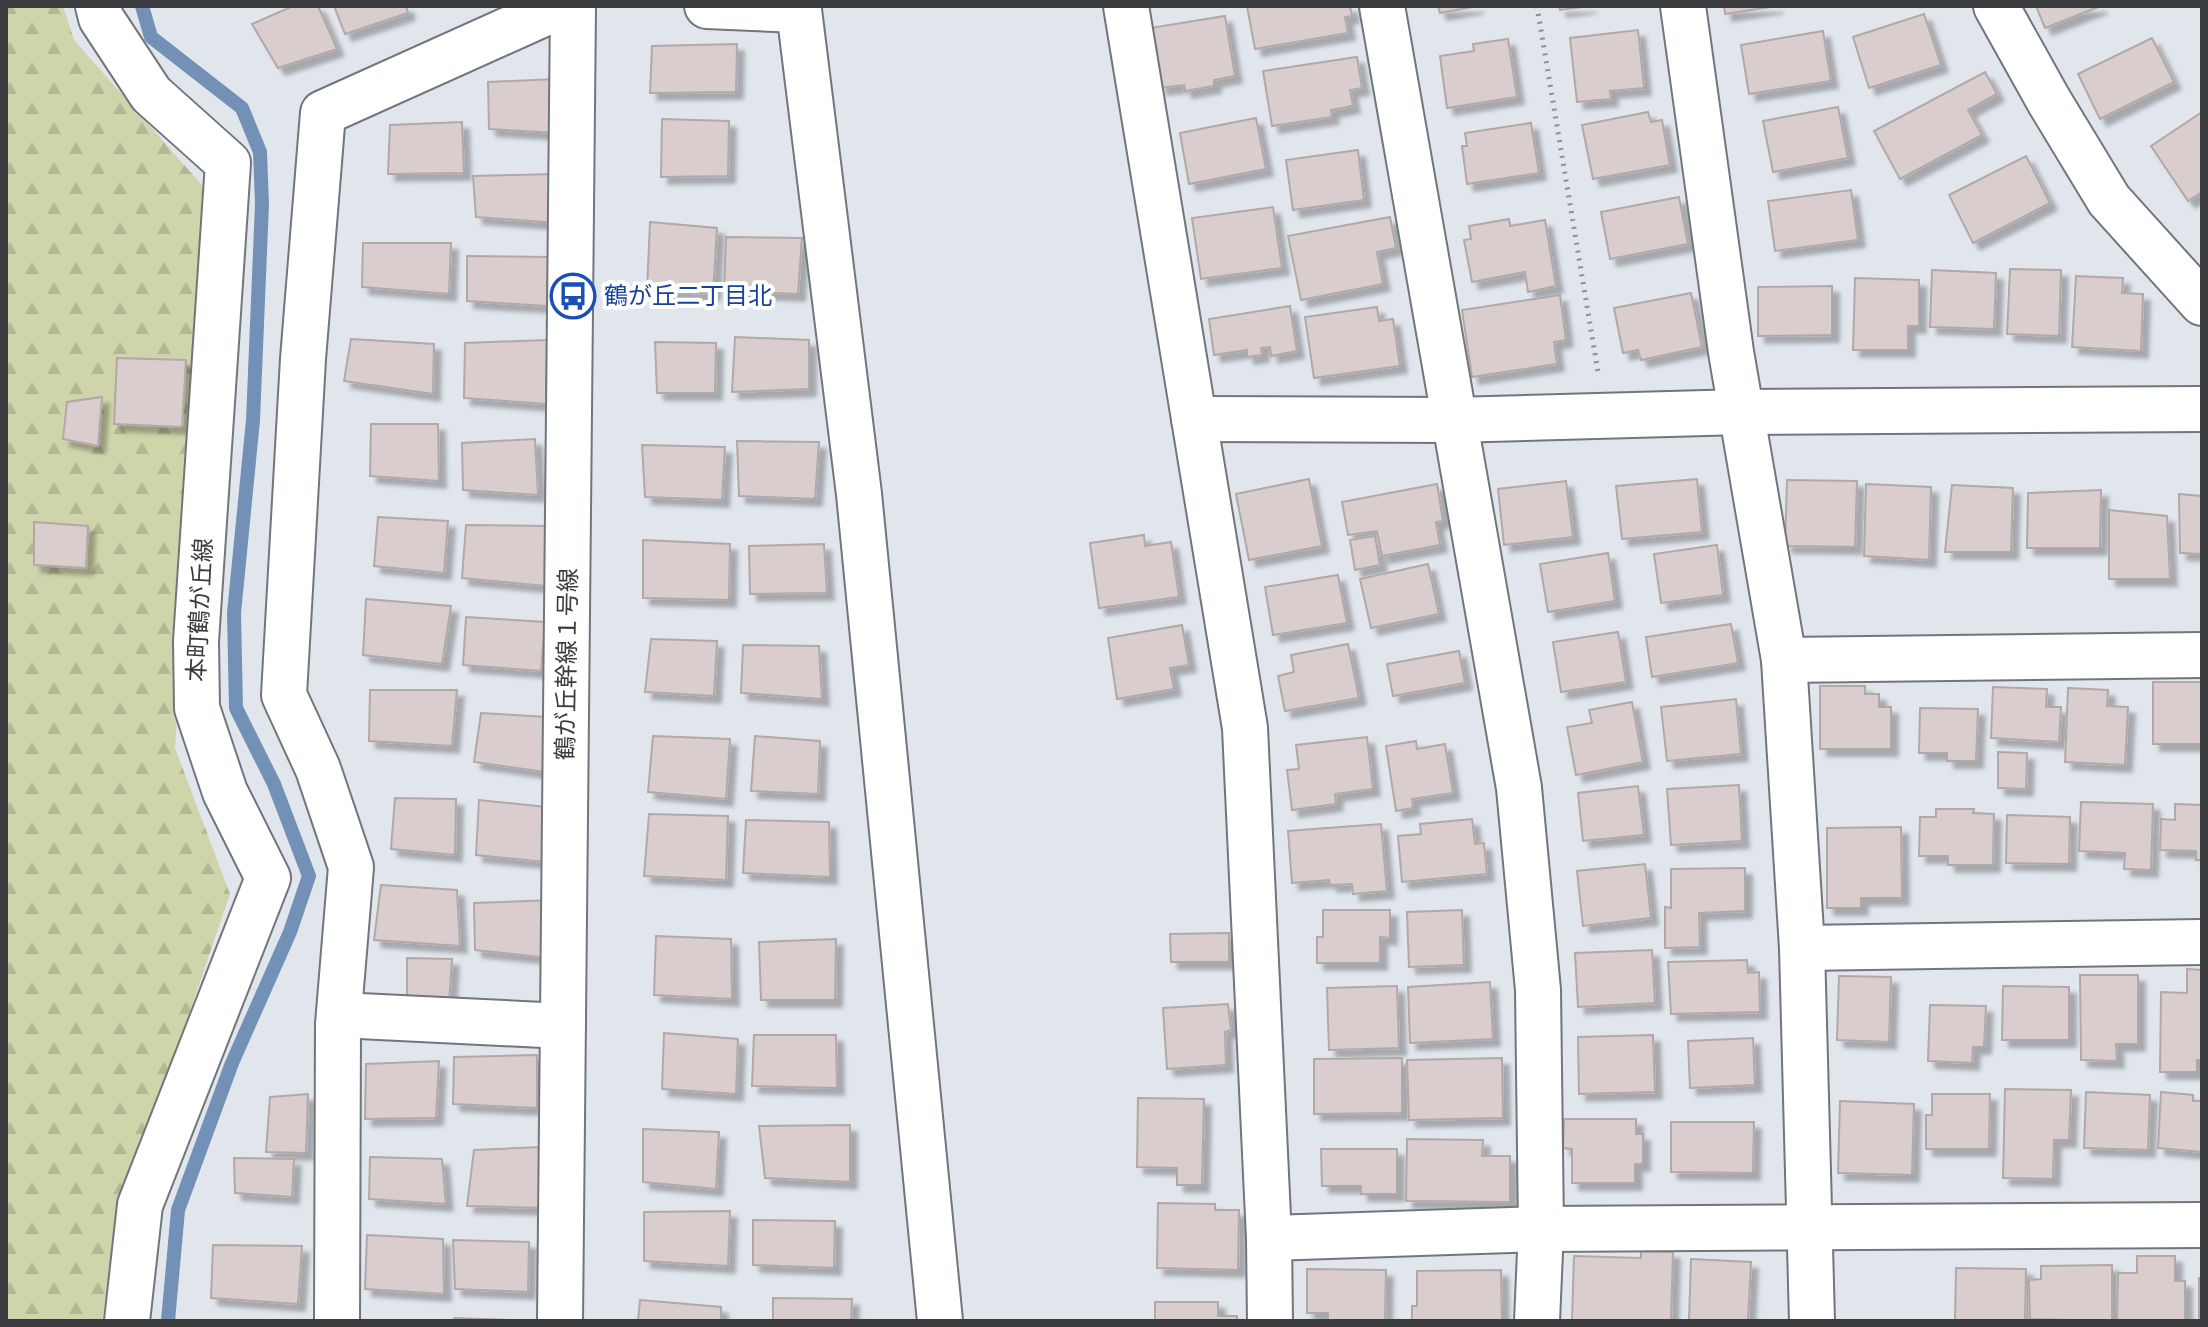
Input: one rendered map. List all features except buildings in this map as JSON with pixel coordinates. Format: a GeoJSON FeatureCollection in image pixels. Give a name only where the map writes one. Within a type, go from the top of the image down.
{"type":"FeatureCollection","features":[{"type":"Feature","properties":{"kind":"street","name":"本町鶴が丘線"},"geometry":{"type":"LineString","coordinates":[[98,6],[101,18],[151,94],[228,163],[196,641],[197,708],[225,792],[268,878],[140,1205],[127,1321]]}},
{"type":"Feature","properties":{"kind":"street"},"geometry":{"type":"LineString","coordinates":[[337,1321],[339,1015],[351,867],[318,769],[284,695],[303,359],[323,113],[561,6]]}},
{"type":"Feature","properties":{"kind":"street","name":"鶴が丘幹線１号線"},"geometry":{"type":"LineString","coordinates":[[560,1321],[573,6]]}},
{"type":"Feature","properties":{"kind":"street"},"geometry":{"type":"LineString","coordinates":[[707,6],[799,10],[859,494],[940,1321]]}},
{"type":"Feature","properties":{"kind":"street"},"geometry":{"type":"LineString","coordinates":[[1126,6],[1245,728],[1269,1238],[1270,1321]]}},
{"type":"Feature","properties":{"kind":"street"},"geometry":{"type":"LineString","coordinates":[[1382,6],[1519,788],[1538,990],[1541,1229],[1537,1321]]}},
{"type":"Feature","properties":{"kind":"street"},"geometry":{"type":"LineString","coordinates":[[1683,6],[1742,412],[1784,660],[1802,948],[1812,1321]]}},
{"type":"Feature","properties":{"kind":"street"},"geometry":{"type":"LineString","coordinates":[[1996,6],[2109,200],[2202,303]]}},
{"type":"Feature","properties":{"kind":"street"},"geometry":{"type":"LineString","coordinates":[[1194,419],[1453,420],[1742,412],[2202,409]]}},
{"type":"Feature","properties":{"kind":"street"},"geometry":{"type":"LineString","coordinates":[[1784,660],[2202,655]]}},
{"type":"Feature","properties":{"kind":"street"},"geometry":{"type":"LineString","coordinates":[[1802,948],[2202,942]]}},
{"type":"Feature","properties":{"kind":"street"},"geometry":{"type":"LineString","coordinates":[[339,1015],[563,1026]]}},
{"type":"Feature","properties":{"kind":"street"},"geometry":{"type":"LineString","coordinates":[[1269,1238],[1541,1229],[2202,1225]]}},
{"type":"Feature","properties":{"kind":"path"},"geometry":{"type":"LineString","coordinates":[[1537,6],[1599,380]]}},
{"type":"Feature","properties":{"kind":"green space"},"geometry":{"type":"Polygon","coordinates":[[[6,6],[63,6],[74,40],[215,200],[175,748],[230,894],[115,1230],[102,1321],[6,1321],[6,6]]]}},
{"type":"Feature","properties":{"kind":"waterway"},"geometry":{"type":"LineString","coordinates":[[142,6],[151,37],[242,108],[260,152],[262,204],[253,420],[234,613],[236,708],[274,784],[309,876],[290,932],[232,1063],[178,1210],[168,1321]]}},
{"type":"Feature","properties":{"kind":"place","name":"鶴が丘二丁目北"},"geometry":{"type":"Point","coordinates":[573,296]}}]}
